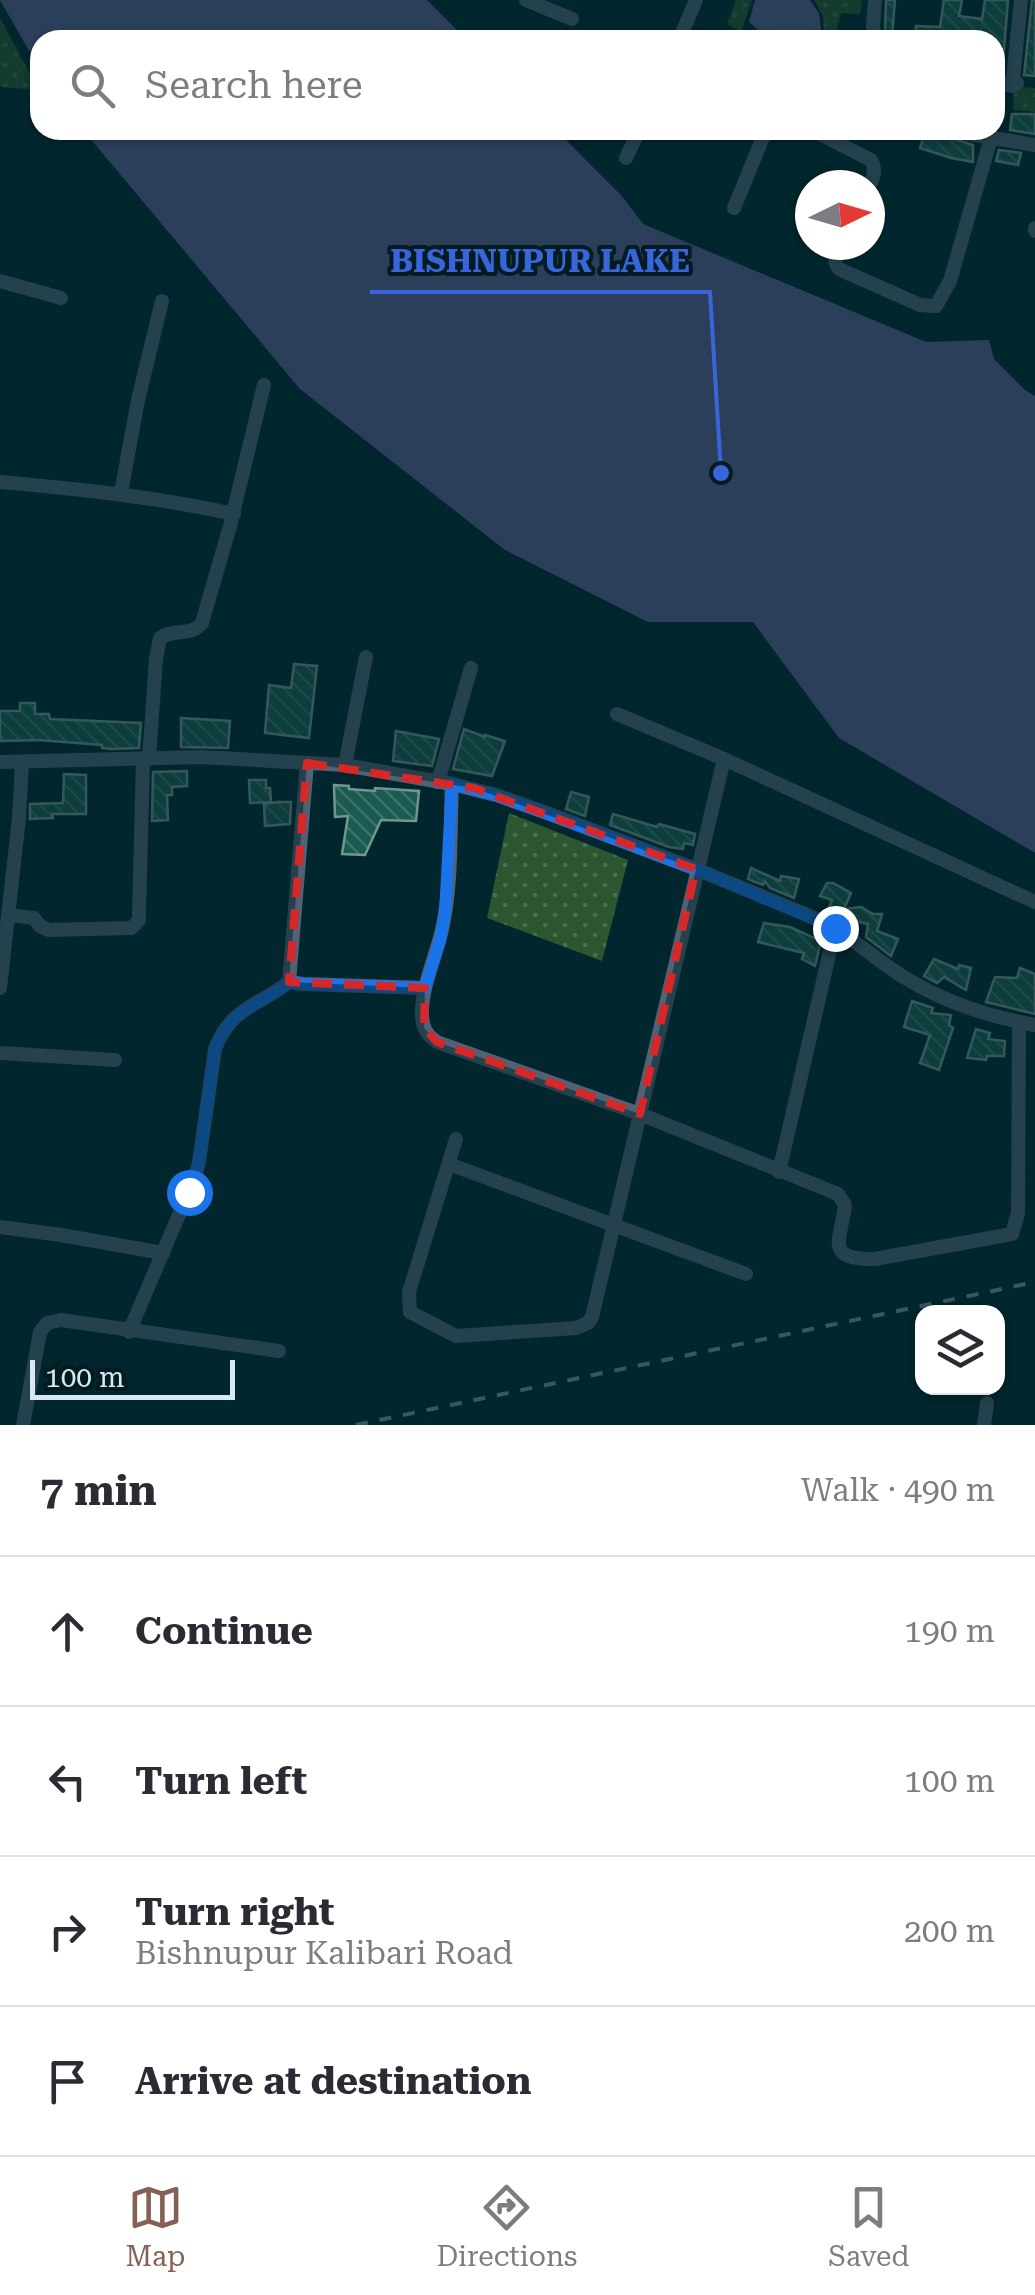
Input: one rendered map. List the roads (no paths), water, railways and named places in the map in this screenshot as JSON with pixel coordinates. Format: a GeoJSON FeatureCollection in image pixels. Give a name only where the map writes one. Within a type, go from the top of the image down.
{"type":"FeatureCollection","features":[{"type":"Feature","properties":{"kind":"street"},"geometry":{"type":"LineString","coordinates":[[526,0],[572,19]]}},
{"type":"Feature","properties":{"kind":"street"},"geometry":{"type":"LineString","coordinates":[[683,30],[696,0]]}},
{"type":"Feature","properties":{"kind":"street"},"geometry":{"type":"LineString","coordinates":[[874,30],[875,0]]}},
{"type":"Feature","properties":{"kind":"street"},"geometry":{"type":"LineString","coordinates":[[1005,85],[1014,86],[1022,0]]}},
{"type":"Feature","properties":{"kind":"street"},"geometry":{"type":"LineString","coordinates":[[1015,81],[1035,79]]}},
{"type":"Feature","properties":{"kind":"street"},"geometry":{"type":"LineString","coordinates":[[626,158],[634,140]]}},
{"type":"Feature","properties":{"kind":"street"},"geometry":{"type":"LineString","coordinates":[[734,208],[762,140]]}},
{"type":"Feature","properties":{"kind":"street"},"geometry":{"type":"LineString","coordinates":[[832,140],[871,160],[873,170]]}},
{"type":"Feature","properties":{"kind":"street"},"geometry":{"type":"LineString","coordinates":[[836,260],[839,268],[920,304],[936,306],[950,281],[989,140]]}},
{"type":"Feature","properties":{"kind":"street"},"geometry":{"type":"LineString","coordinates":[[1003,140],[1035,145]]}},
{"type":"Feature","properties":{"kind":"street"},"geometry":{"type":"LineString","coordinates":[[0,281],[62,298]]}},
{"type":"Feature","properties":{"kind":"street"},"geometry":{"type":"LineString","coordinates":[[122,494],[138,400],[162,301]]}},
{"type":"Feature","properties":{"kind":"street"},"geometry":{"type":"LineString","coordinates":[[10,916],[34,918],[49,930],[136,926],[140,913],[146,759],[160,638],[169,632],[201,626],[234,514],[264,385]]}},
{"type":"Feature","properties":{"kind":"street"},"geometry":{"type":"LineString","coordinates":[[0,482],[174,501],[234,514]]}},
{"type":"Feature","properties":{"kind":"street"},"geometry":{"type":"LineString","coordinates":[[345,765],[366,657]]}},
{"type":"Feature","properties":{"kind":"street"},"geometry":{"type":"LineString","coordinates":[[471,668],[445,783],[445,913],[425,988],[422,1016],[428,1036],[437,1042],[640,1114],[838,1194],[845,1205],[838,1248],[853,1258],[874,1259],[1012,1234],[1018,1213],[1018,1022]]}},
{"type":"Feature","properties":{"kind":"street"},"geometry":{"type":"LineString","coordinates":[[617,714],[1035,902]]}},
{"type":"Feature","properties":{"kind":"street"},"geometry":{"type":"LineString","coordinates":[[0,762],[202,757],[345,765],[496,795],[696,869],[835,928],[934,994],[1035,1025]]}},
{"type":"Feature","properties":{"kind":"street"},"geometry":{"type":"LineString","coordinates":[[456,1140],[408,1300],[410,1312],[456,1336],[576,1328],[588,1323],[724,759]]}},
{"type":"Feature","properties":{"kind":"street"},"geometry":{"type":"LineString","coordinates":[[0,988],[22,762]]}},
{"type":"Feature","properties":{"kind":"street"},"geometry":{"type":"LineString","coordinates":[[290,982],[307,763]]}},
{"type":"Feature","properties":{"kind":"street"},"geometry":{"type":"LineString","coordinates":[[778,1172],[835,928]]}},
{"type":"Feature","properties":{"kind":"street"},"geometry":{"type":"LineString","coordinates":[[129,1332],[199,1162],[215,1049],[230,1020],[290,982],[425,988]]}},
{"type":"Feature","properties":{"kind":"street"},"geometry":{"type":"LineString","coordinates":[[0,1053],[115,1060]]}},
{"type":"Feature","properties":{"kind":"street"},"geometry":{"type":"LineString","coordinates":[[449,1164],[746,1274]]}},
{"type":"Feature","properties":{"kind":"street"},"geometry":{"type":"LineString","coordinates":[[0,1227],[162,1253]]}},
{"type":"Feature","properties":{"kind":"street"},"geometry":{"type":"LineString","coordinates":[[22,1425],[40,1332],[47,1322],[61,1320],[279,1351]]}},
{"type":"Feature","properties":{"kind":"street"},"geometry":{"type":"LineString","coordinates":[[984,1425],[987,1404]]}},
{"type":"Feature","properties":{"kind":"railway"},"geometry":{"type":"LineString","coordinates":[[356,1425],[1035,1282]]}},
{"type":"Feature","properties":{"kind":"place","name":"BISHNUPUR LAKE"},"geometry":{"type":"Point","coordinates":[721,473]}}]}
